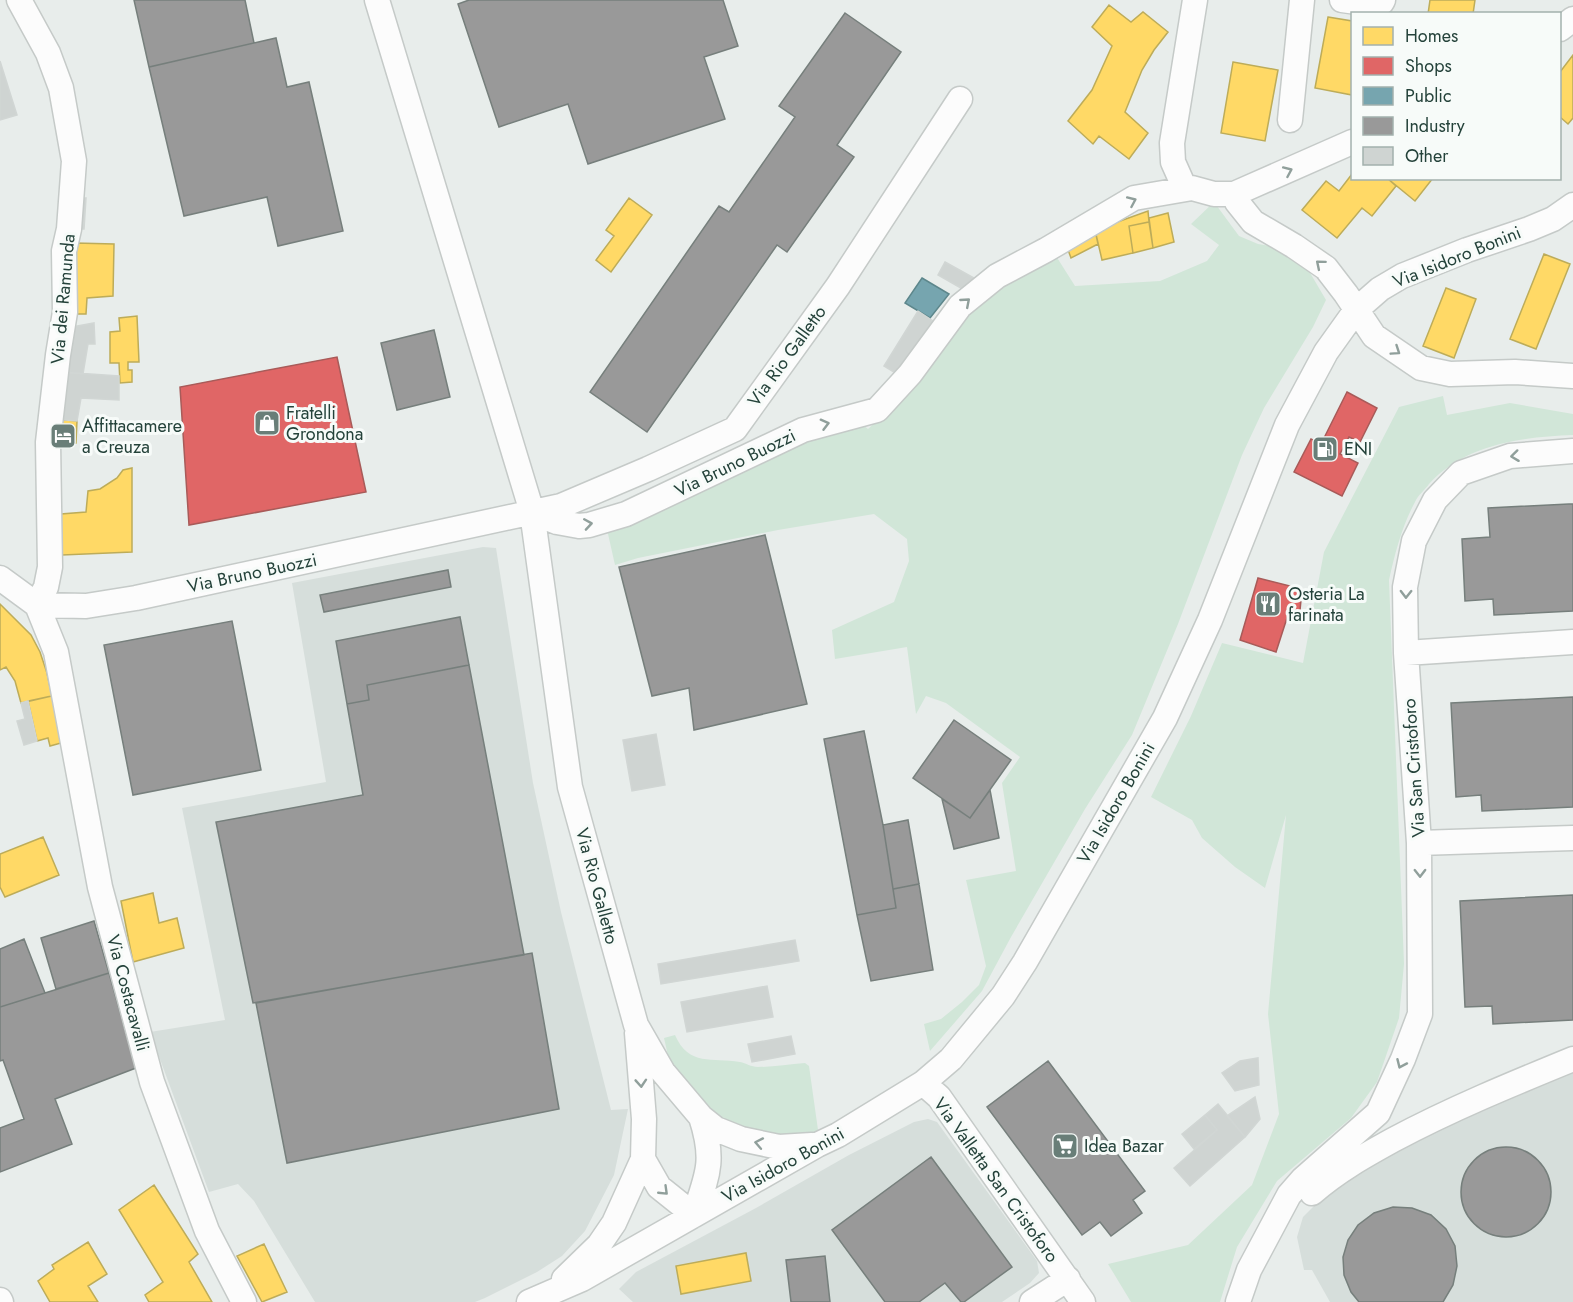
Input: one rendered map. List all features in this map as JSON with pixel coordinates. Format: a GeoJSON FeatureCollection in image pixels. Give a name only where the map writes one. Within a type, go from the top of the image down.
{"type":"FeatureCollection","features":[{"type":"Feature","properties":{"kind":"street","name":"Via dei Ramunda"},"geometry":{"type":"LineString","coordinates":[[19,0],[48,53],[61,88],[74,161],[69,229],[64,251],[65,312],[48,442],[50,567],[46,586],[37,605]]}},
{"type":"Feature","properties":{"kind":"street","name":"Via Rio Galletto"},"geometry":{"type":"LineString","coordinates":[[377,0],[532,513],[570,787],[636,1025],[663,1072],[701,1117],[716,1129],[741,1139],[778,1147],[817,1145]]}},
{"type":"Feature","properties":{"kind":"street"},"geometry":{"type":"LineString","coordinates":[[1185,189],[1173,162],[1172,143],[1195,0]]}},
{"type":"Feature","properties":{"kind":"street"},"geometry":{"type":"LineString","coordinates":[[1290,120],[1302,0]]}},
{"type":"Feature","properties":{"kind":"street"},"geometry":{"type":"LineString","coordinates":[[1342,0],[1371,4],[1383,0]]}},
{"type":"Feature","properties":{"kind":"street"},"geometry":{"type":"LineString","coordinates":[[1561,28],[1573,19]]}},
{"type":"Feature","properties":{"kind":"street","name":"Via Rio Galletto"},"geometry":{"type":"LineString","coordinates":[[532,513],[561,506],[735,429],[838,286],[960,99]]}},
{"type":"Feature","properties":{"kind":"street","name":"Via Bruno Buozzi"},"geometry":{"type":"LineString","coordinates":[[37,605],[86,606],[136,598],[532,513],[557,522],[579,526],[626,514],[803,430],[877,410],[910,374],[960,306],[998,276],[1134,198],[1192,188],[1214,194],[1234,194],[1351,143]]}},
{"type":"Feature","properties":{"kind":"street"},"geometry":{"type":"LineString","coordinates":[[1234,194],[1237,202],[1254,222],[1326,268],[1374,336],[1421,368],[1450,374],[1515,372],[1573,376]]}},
{"type":"Feature","properties":{"kind":"street","name":"Via Isidoro Bonini"},"geometry":{"type":"LineString","coordinates":[[537,1298],[582,1279],[838,1135],[922,1083],[951,1059],[1003,996],[1165,718],[1210,620],[1287,425],[1326,352],[1356,310],[1380,289],[1402,276],[1467,250],[1529,229],[1553,219],[1573,205]]}},
{"type":"Feature","properties":{"kind":"street","name":"Via San Cristoforo"},"geometry":{"type":"LineString","coordinates":[[1238,1302],[1249,1270],[1288,1196],[1303,1179],[1324,1163],[1378,1113],[1404,1059],[1420,1014],[1419,843],[1406,653],[1405,587],[1414,541],[1435,500],[1444,488],[1461,473],[1509,456],[1573,451]]}},
{"type":"Feature","properties":{"kind":"street"},"geometry":{"type":"LineString","coordinates":[[0,578],[37,605]]}},
{"type":"Feature","properties":{"kind":"street","name":"Via Costacavalli"},"geometry":{"type":"LineString","coordinates":[[37,605],[56,652],[100,887],[153,1082],[207,1231],[244,1302]]}},
{"type":"Feature","properties":{"kind":"street"},"geometry":{"type":"LineString","coordinates":[[1406,653],[1573,642]]}},
{"type":"Feature","properties":{"kind":"street"},"geometry":{"type":"LineString","coordinates":[[1419,843],[1573,838]]}},
{"type":"Feature","properties":{"kind":"street"},"geometry":{"type":"LineString","coordinates":[[537,1298],[581,1264],[615,1223],[643,1159],[644,1119],[636,1025]]}},
{"type":"Feature","properties":{"kind":"street"},"geometry":{"type":"LineString","coordinates":[[1270,1230],[1326,1181],[1356,1160],[1440,1115],[1573,1059]]}},
{"type":"Feature","properties":{"kind":"street","name":"Via Valletta San Cristoforo"},"geometry":{"type":"LineString","coordinates":[[922,1083],[939,1097],[1083,1302]]}},
{"type":"Feature","properties":{"kind":"street"},"geometry":{"type":"LineString","coordinates":[[643,1159],[659,1187],[694,1215],[706,1182],[710,1157],[709,1142],[701,1117]]}},
{"type":"Feature","properties":{"kind":"street","name":"Via Valletta San Cristoforo"},"geometry":{"type":"LineString","coordinates":[[1032,1302],[1068,1279]]}},
{"type":"Feature","properties":{"kind":"shaded area"},"geometry":{"type":"Polygon","coordinates":[[[483,547],[496,548],[533,783],[561,912],[611,1110],[628,1109],[614,1175],[585,1231],[562,1256],[537,1272],[485,1298],[475,1302],[315,1302],[254,1201],[238,1184],[209,1192],[150,1032],[225,1020],[182,808],[326,782],[292,583],[483,547]]]}},
{"type":"Feature","properties":{"kind":"shaded area"},"geometry":{"type":"Polygon","coordinates":[[[1573,1066],[1573,1302],[1330,1302],[1312,1270],[1304,1270],[1297,1237],[1303,1217],[1338,1182],[1456,1115],[1573,1066]]]}},
{"type":"Feature","properties":{"kind":"shaded area"},"geometry":{"type":"Polygon","coordinates":[[[928,1119],[937,1122],[1037,1261],[1039,1273],[1030,1283],[1002,1302],[633,1302],[619,1289],[636,1272],[849,1155],[914,1122],[928,1119]]]}},
{"type":"Feature","properties":{"kind":"green space"},"geometry":{"type":"Polygon","coordinates":[[[1214,202],[1239,236],[1270,246],[1309,271],[1326,300],[1313,327],[1264,408],[1242,455],[1178,624],[1132,735],[1085,809],[982,991],[930,1051],[924,1024],[941,1019],[962,1002],[979,985],[986,966],[966,880],[1016,871],[1002,783],[1020,757],[946,703],[926,696],[916,714],[907,647],[835,659],[832,630],[894,602],[909,561],[907,539],[874,514],[778,530],[638,558],[615,565],[606,525],[808,435],[860,422],[868,429],[899,400],[970,306],[1056,256],[1075,286],[1160,281],[1207,261],[1219,245],[1191,224],[1214,202]]]}},
{"type":"Feature","properties":{"kind":"green space"},"geometry":{"type":"Polygon","coordinates":[[[1443,396],[1447,415],[1510,403],[1573,414],[1573,435],[1534,438],[1495,445],[1477,451],[1443,470],[1418,497],[1399,540],[1389,580],[1404,964],[1399,1018],[1377,1082],[1351,1118],[1277,1181],[1237,1247],[1220,1302],[1131,1302],[1108,1264],[1188,1245],[1252,1185],[1279,1114],[1268,1014],[1286,815],[1265,888],[1235,867],[1202,838],[1192,820],[1151,797],[1191,716],[1222,643],[1303,663],[1324,552],[1399,407],[1443,396]]]}},
{"type":"Feature","properties":{"kind":"green space"},"geometry":{"type":"Polygon","coordinates":[[[675,1035],[687,1052],[702,1059],[740,1062],[758,1067],[805,1063],[809,1066],[818,1130],[815,1133],[790,1135],[751,1135],[703,1108],[669,1060],[664,1038],[675,1035]]]}},
{"type":"Feature","properties":{"kind":"building: Homes"},"geometry":{"type":"Polygon","coordinates":[[[1430,0],[1475,0],[1473,12],[1428,12],[1430,0]]]}},
{"type":"Feature","properties":{"kind":"building: Homes"},"geometry":{"type":"Polygon","coordinates":[[[1109,5],[1131,22],[1143,12],[1168,32],[1142,70],[1125,112],[1148,133],[1129,159],[1099,136],[1093,144],[1068,121],[1092,90],[1112,46],[1092,27],[1109,5]]]}},
{"type":"Feature","properties":{"kind":"building: Homes"},"geometry":{"type":"Polygon","coordinates":[[[1328,17],[1351,21],[1351,95],[1315,88],[1328,17]]]}},
{"type":"Feature","properties":{"kind":"building: Homes"},"geometry":{"type":"Polygon","coordinates":[[[1573,55],[1573,118],[1568,124],[1561,118],[1561,71],[1573,55]]]}},
{"type":"Feature","properties":{"kind":"building: Homes"},"geometry":{"type":"Polygon","coordinates":[[[1233,62],[1278,70],[1265,141],[1221,133],[1233,62]]]}},
{"type":"Feature","properties":{"kind":"building: Homes"},"geometry":{"type":"Polygon","coordinates":[[[1351,175],[1351,180],[1389,180],[1396,186],[1372,216],[1362,208],[1337,238],[1302,210],[1326,181],[1339,191],[1351,175]]]}},
{"type":"Feature","properties":{"kind":"building: Homes"},"geometry":{"type":"Polygon","coordinates":[[[1389,180],[1431,180],[1415,201],[1389,180]]]}},
{"type":"Feature","properties":{"kind":"building: Homes"},"geometry":{"type":"Polygon","coordinates":[[[629,198],[652,215],[611,272],[596,260],[614,236],[606,230],[629,198]]]}},
{"type":"Feature","properties":{"kind":"building: Homes"},"geometry":{"type":"Polygon","coordinates":[[[1148,211],[1149,222],[1129,226],[1133,253],[1102,260],[1095,230],[1148,211]]]}},
{"type":"Feature","properties":{"kind":"building: Homes"},"geometry":{"type":"Polygon","coordinates":[[[1168,213],[1174,242],[1153,248],[1149,218],[1168,213]]]}},
{"type":"Feature","properties":{"kind":"building: Homes"},"geometry":{"type":"Polygon","coordinates":[[[1149,222],[1153,248],[1133,253],[1129,226],[1149,222]]]}},
{"type":"Feature","properties":{"kind":"building: Homes"},"geometry":{"type":"Polygon","coordinates":[[[1095,230],[1098,244],[1071,258],[1067,247],[1095,230]]]}},
{"type":"Feature","properties":{"kind":"building: Homes"},"geometry":{"type":"Polygon","coordinates":[[[75,243],[114,244],[113,296],[87,298],[86,314],[71,314],[75,243]]]}},
{"type":"Feature","properties":{"kind":"building: Homes"},"geometry":{"type":"Polygon","coordinates":[[[1544,254],[1570,264],[1536,349],[1510,339],[1544,254]]]}},
{"type":"Feature","properties":{"kind":"building: Homes"},"geometry":{"type":"Polygon","coordinates":[[[1446,288],[1476,299],[1454,358],[1423,346],[1446,288]]]}},
{"type":"Feature","properties":{"kind":"building: Homes"},"geometry":{"type":"Polygon","coordinates":[[[137,316],[139,362],[128,362],[128,370],[132,370],[132,382],[120,383],[119,363],[110,363],[110,332],[120,331],[119,318],[137,316]]]}},
{"type":"Feature","properties":{"kind":"building: Homes"},"geometry":{"type":"Polygon","coordinates":[[[54,419],[77,421],[76,443],[52,442],[54,419]]]}},
{"type":"Feature","properties":{"kind":"building: Homes"},"geometry":{"type":"Polygon","coordinates":[[[132,468],[132,552],[62,555],[61,514],[86,512],[88,491],[100,489],[117,478],[123,470],[132,468]]]}},
{"type":"Feature","properties":{"kind":"building: Homes"},"geometry":{"type":"Polygon","coordinates":[[[0,604],[31,635],[40,652],[52,696],[21,703],[15,681],[6,667],[0,670],[0,604]]]}},
{"type":"Feature","properties":{"kind":"building: Homes"},"geometry":{"type":"Polygon","coordinates":[[[52,696],[61,743],[50,746],[48,738],[37,741],[28,701],[52,696]]]}},
{"type":"Feature","properties":{"kind":"building: Homes"},"geometry":{"type":"Polygon","coordinates":[[[43,837],[59,875],[5,897],[0,887],[0,854],[43,837]]]}},
{"type":"Feature","properties":{"kind":"building: Homes"},"geometry":{"type":"Polygon","coordinates":[[[153,893],[159,923],[177,918],[184,948],[133,962],[121,901],[153,893]]]}},
{"type":"Feature","properties":{"kind":"building: Homes"},"geometry":{"type":"Polygon","coordinates":[[[154,1185],[198,1254],[189,1262],[212,1302],[149,1302],[145,1295],[163,1282],[119,1210],[154,1185]]]}},
{"type":"Feature","properties":{"kind":"building: Homes"},"geometry":{"type":"Polygon","coordinates":[[[88,1242],[107,1274],[88,1286],[98,1302],[50,1302],[38,1281],[54,1269],[52,1265],[88,1242]]]}},
{"type":"Feature","properties":{"kind":"building: Homes"},"geometry":{"type":"Polygon","coordinates":[[[264,1244],[287,1292],[262,1302],[237,1256],[264,1244]]]}},
{"type":"Feature","properties":{"kind":"building: Homes"},"geometry":{"type":"Polygon","coordinates":[[[746,1253],[751,1281],[681,1294],[676,1266],[746,1253]]]}},
{"type":"Feature","properties":{"kind":"building: Shops","name":"Fratelli Grondona"},"geometry":{"type":"Polygon","coordinates":[[[337,357],[366,492],[189,525],[180,387],[337,357]]]}},
{"type":"Feature","properties":{"kind":"building: Shops","name":"ENI"},"geometry":{"type":"Polygon","coordinates":[[[1347,392],[1377,408],[1360,442],[1349,437],[1340,454],[1358,463],[1342,496],[1294,472],[1311,439],[1321,444],[1347,392]]]}},
{"type":"Feature","properties":{"kind":"building: Shops"},"geometry":{"type":"Polygon","coordinates":[[[1258,578],[1302,589],[1299,621],[1287,618],[1276,652],[1240,640],[1258,578]]]}},
{"type":"Feature","properties":{"kind":"building: Public"},"geometry":{"type":"Polygon","coordinates":[[[922,278],[949,294],[930,318],[905,303],[922,278]]]}},
{"type":"Feature","properties":{"kind":"building: Industry"},"geometry":{"type":"Polygon","coordinates":[[[134,0],[245,0],[254,43],[149,67],[134,0]]]}},
{"type":"Feature","properties":{"kind":"building: Industry"},"geometry":{"type":"Polygon","coordinates":[[[469,0],[723,0],[738,46],[704,57],[725,119],[588,164],[568,104],[499,127],[458,4],[469,0]]]}},
{"type":"Feature","properties":{"kind":"building: Industry"},"geometry":{"type":"Polygon","coordinates":[[[845,13],[901,52],[837,145],[854,157],[787,252],[777,245],[647,432],[590,392],[719,206],[729,212],[795,117],[779,106],[845,13]]]}},
{"type":"Feature","properties":{"kind":"building: Industry"},"geometry":{"type":"Polygon","coordinates":[[[276,38],[287,87],[309,82],[343,231],[278,246],[267,197],[184,216],[149,67],[276,38]]]}},
{"type":"Feature","properties":{"kind":"building: Industry"},"geometry":{"type":"Polygon","coordinates":[[[434,330],[450,397],[397,410],[381,343],[434,330]]]}},
{"type":"Feature","properties":{"kind":"building: Industry"},"geometry":{"type":"Polygon","coordinates":[[[1573,504],[1573,611],[1494,615],[1493,599],[1465,601],[1462,539],[1490,537],[1488,508],[1573,504]]]}},
{"type":"Feature","properties":{"kind":"building: Industry"},"geometry":{"type":"Polygon","coordinates":[[[765,535],[807,704],[694,730],[689,688],[652,696],[619,567],[765,535]]]}},
{"type":"Feature","properties":{"kind":"building: Industry"},"geometry":{"type":"Polygon","coordinates":[[[448,570],[451,587],[324,612],[320,595],[448,570]]]}},
{"type":"Feature","properties":{"kind":"building: Industry"},"geometry":{"type":"Polygon","coordinates":[[[460,617],[469,665],[367,685],[369,700],[347,704],[336,641],[460,617]]]}},
{"type":"Feature","properties":{"kind":"building: Industry"},"geometry":{"type":"Polygon","coordinates":[[[232,621],[261,770],[133,795],[104,645],[232,621]]]}},
{"type":"Feature","properties":{"kind":"building: Industry"},"geometry":{"type":"Polygon","coordinates":[[[469,665],[524,955],[253,1003],[216,822],[363,795],[347,704],[369,700],[367,685],[469,665]]]}},
{"type":"Feature","properties":{"kind":"building: Industry"},"geometry":{"type":"Polygon","coordinates":[[[1573,697],[1573,807],[1482,811],[1481,795],[1456,797],[1451,703],[1573,697]]]}},
{"type":"Feature","properties":{"kind":"building: Industry"},"geometry":{"type":"Polygon","coordinates":[[[954,720],[1011,760],[970,818],[913,778],[954,720]]]}},
{"type":"Feature","properties":{"kind":"building: Industry"},"geometry":{"type":"Polygon","coordinates":[[[864,731],[883,825],[896,908],[857,915],[824,739],[864,731]]]}},
{"type":"Feature","properties":{"kind":"building: Industry"},"geometry":{"type":"Polygon","coordinates":[[[990,790],[999,838],[954,849],[942,799],[970,818],[990,790]]]}},
{"type":"Feature","properties":{"kind":"building: Industry"},"geometry":{"type":"Polygon","coordinates":[[[908,820],[919,884],[893,889],[883,825],[908,820]]]}},
{"type":"Feature","properties":{"kind":"building: Industry"},"geometry":{"type":"Polygon","coordinates":[[[919,884],[933,970],[871,981],[857,915],[896,908],[893,889],[919,884]]]}},
{"type":"Feature","properties":{"kind":"building: Industry"},"geometry":{"type":"Polygon","coordinates":[[[1573,895],[1573,1020],[1493,1024],[1492,1006],[1465,1007],[1460,901],[1573,895]]]}},
{"type":"Feature","properties":{"kind":"building: Industry"},"geometry":{"type":"Polygon","coordinates":[[[94,921],[109,973],[56,989],[41,938],[94,921]]]}},
{"type":"Feature","properties":{"kind":"building: Industry"},"geometry":{"type":"Polygon","coordinates":[[[24,939],[45,993],[0,1007],[0,949],[24,939]]]}},
{"type":"Feature","properties":{"kind":"building: Industry"},"geometry":{"type":"Polygon","coordinates":[[[532,953],[559,1109],[287,1163],[256,1003],[532,953]]]}},
{"type":"Feature","properties":{"kind":"building: Industry"},"geometry":{"type":"Polygon","coordinates":[[[109,973],[136,1068],[55,1099],[72,1144],[0,1172],[0,1128],[24,1119],[3,1060],[0,1061],[0,1007],[109,973]]]}},
{"type":"Feature","properties":{"kind":"building: Industry"},"geometry":{"type":"Polygon","coordinates":[[[1048,1061],[1145,1191],[1133,1200],[1142,1213],[1111,1236],[1100,1222],[1082,1235],[987,1107],[1048,1061]]]}},
{"type":"Feature","properties":{"kind":"building: Industry"},"geometry":{"type":"Polygon","coordinates":[[[1497,1147],[1515,1147],[1531,1154],[1544,1167],[1551,1183],[1551,1201],[1544,1217],[1531,1230],[1515,1237],[1497,1237],[1481,1230],[1468,1217],[1461,1201],[1461,1183],[1468,1167],[1481,1154],[1497,1147]]]}},
{"type":"Feature","properties":{"kind":"building: Industry"},"geometry":{"type":"Polygon","coordinates":[[[931,1157],[1012,1267],[964,1302],[961,1302],[945,1283],[919,1302],[885,1302],[832,1230],[931,1157]]]}},
{"type":"Feature","properties":{"kind":"building: Industry"},"geometry":{"type":"Polygon","coordinates":[[[1393,1207],[1412,1208],[1431,1215],[1446,1229],[1455,1246],[1457,1266],[1453,1285],[1443,1302],[1359,1302],[1351,1292],[1344,1275],[1343,1257],[1348,1240],[1358,1225],[1374,1213],[1393,1207]]]}},
{"type":"Feature","properties":{"kind":"building: Industry"},"geometry":{"type":"Polygon","coordinates":[[[825,1256],[830,1302],[791,1302],[786,1260],[825,1256]]]}},
{"type":"Feature","properties":{"kind":"building: Other"},"geometry":{"type":"Polygon","coordinates":[[[0,61],[17,115],[0,120],[0,61]]]}},
{"type":"Feature","properties":{"kind":"building: Other"},"geometry":{"type":"Polygon","coordinates":[[[74,198],[86,198],[84,229],[73,229],[74,198]]]}},
{"type":"Feature","properties":{"kind":"building: Other"},"geometry":{"type":"Polygon","coordinates":[[[945,262],[974,278],[966,291],[938,275],[945,262]]]}},
{"type":"Feature","properties":{"kind":"building: Other"},"geometry":{"type":"Polygon","coordinates":[[[918,311],[939,325],[902,377],[884,366],[918,311]]]}},
{"type":"Feature","properties":{"kind":"building: Other"},"geometry":{"type":"Polygon","coordinates":[[[94,323],[95,344],[88,344],[83,374],[61,372],[67,328],[94,323]]]}},
{"type":"Feature","properties":{"kind":"building: Other"},"geometry":{"type":"Polygon","coordinates":[[[61,372],[119,376],[119,400],[81,398],[77,421],[54,419],[61,372]]]}},
{"type":"Feature","properties":{"kind":"building: Other"},"geometry":{"type":"Polygon","coordinates":[[[28,701],[37,741],[24,745],[17,721],[25,719],[21,703],[28,701]]]}},
{"type":"Feature","properties":{"kind":"building: Other"},"geometry":{"type":"Polygon","coordinates":[[[656,734],[665,785],[632,791],[623,740],[656,734]]]}},
{"type":"Feature","properties":{"kind":"building: Other"},"geometry":{"type":"Polygon","coordinates":[[[795,940],[799,961],[661,984],[658,964],[795,940]]]}},
{"type":"Feature","properties":{"kind":"building: Other"},"geometry":{"type":"Polygon","coordinates":[[[767,986],[773,1017],[687,1032],[681,1002],[767,986]]]}},
{"type":"Feature","properties":{"kind":"building: Other"},"geometry":{"type":"Polygon","coordinates":[[[791,1036],[795,1054],[752,1062],[748,1044],[791,1036]]]}},
{"type":"Feature","properties":{"kind":"building: Other"},"geometry":{"type":"Polygon","coordinates":[[[1258,1058],[1259,1085],[1235,1091],[1222,1073],[1240,1061],[1258,1058]]]}},
{"type":"Feature","properties":{"kind":"building: Other"},"geometry":{"type":"Polygon","coordinates":[[[1255,1097],[1260,1119],[1245,1137],[1227,1116],[1255,1097]]]}},
{"type":"Feature","properties":{"kind":"building: Other"},"geometry":{"type":"Polygon","coordinates":[[[1218,1104],[1245,1137],[1190,1186],[1174,1168],[1217,1130],[1205,1115],[1218,1104]]]}},
{"type":"Feature","properties":{"kind":"building: Other"},"geometry":{"type":"Polygon","coordinates":[[[1205,1115],[1217,1130],[1194,1149],[1182,1134],[1205,1115]]]}},
{"type":"Feature","properties":{"kind":"place","name":"Fratelli Grondona"},"geometry":{"type":"Point","coordinates":[267,423]}},
{"type":"Feature","properties":{"kind":"place","name":"Affittacamere a Creuza"},"geometry":{"type":"Point","coordinates":[63,436]}},
{"type":"Feature","properties":{"kind":"place","name":"ENI"},"geometry":{"type":"Point","coordinates":[1325,449]}},
{"type":"Feature","properties":{"kind":"place","name":"Osteria La farinata"},"geometry":{"type":"Point","coordinates":[1268,604]}},
{"type":"Feature","properties":{"kind":"place","name":"Idea Bazar"},"geometry":{"type":"Point","coordinates":[1065,1146]}}]}
